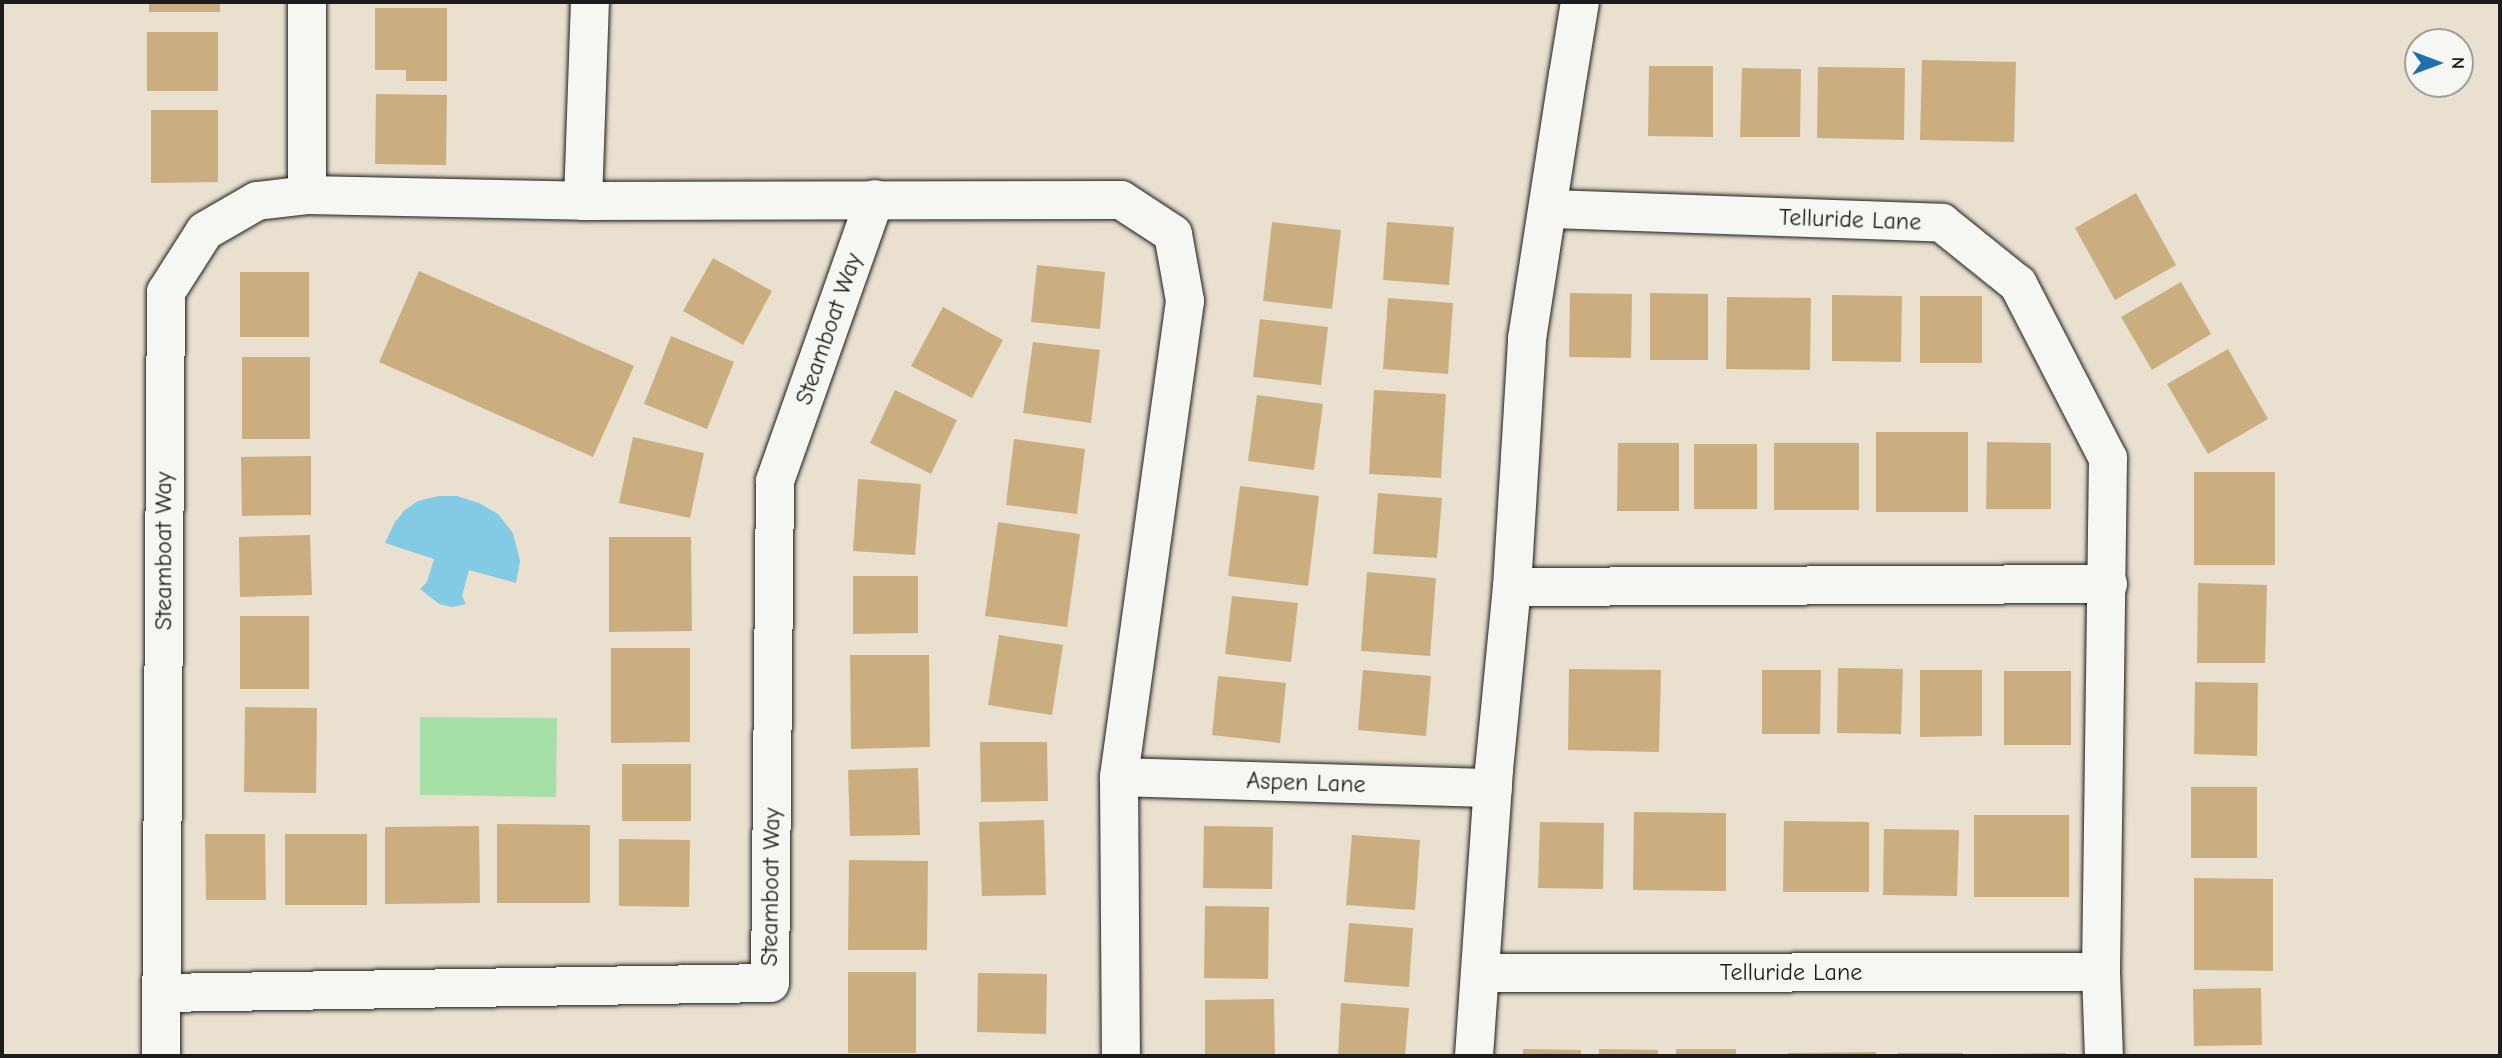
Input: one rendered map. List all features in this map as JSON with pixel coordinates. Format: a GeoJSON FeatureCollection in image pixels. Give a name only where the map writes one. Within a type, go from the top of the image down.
{"type":"FeatureCollection","features":[{"type":"Feature","properties":{"kind":"street"},"geometry":{"type":"LineString","coordinates":[[307,2],[307,194]]}},
{"type":"Feature","properties":{"kind":"street"},"geometry":{"type":"LineString","coordinates":[[583,201],[590,2]]}},
{"type":"Feature","properties":{"kind":"street"},"geometry":{"type":"LineString","coordinates":[[1474,1056],[1493,788],[1512,587],[1527,339],[1580,2]]}},
{"type":"Feature","properties":{"kind":"street","name":"Steamboat Way"},"geometry":{"type":"LineString","coordinates":[[161,1056],[166,292],[205,231],[257,201],[307,194],[583,201],[1121,200],[1173,234],[1185,301],[1119,777],[1121,1056]]}},
{"type":"Feature","properties":{"kind":"street","name":"Steamboat Way"},"geometry":{"type":"LineString","coordinates":[[161,993],[769,983],[775,481],[875,199]]}},
{"type":"Feature","properties":{"kind":"street","name":"Telluride Lane"},"geometry":{"type":"LineString","coordinates":[[1549,209],[1942,223],[2018,284],[2108,458],[2101,972],[2104,1056]]}},
{"type":"Feature","properties":{"kind":"street"},"geometry":{"type":"LineString","coordinates":[[1512,587],[2108,584]]}},
{"type":"Feature","properties":{"kind":"street","name":"Aspen Lane"},"geometry":{"type":"LineString","coordinates":[[1119,777],[1493,788]]}},
{"type":"Feature","properties":{"kind":"street","name":"Telluride Lane"},"geometry":{"type":"LineString","coordinates":[[1480,974],[2101,972]]}},
{"type":"Feature","properties":{"kind":"green space"},"geometry":{"type":"Polygon","coordinates":[[[420,717],[557,718],[556,797],[420,795],[420,717]]]}},
{"type":"Feature","properties":{"kind":"water"},"geometry":{"type":"Polygon","coordinates":[[[439,496],[457,496],[479,503],[498,514],[513,533],[520,561],[516,583],[469,570],[462,596],[466,604],[452,607],[439,604],[420,589],[427,582],[434,559],[385,543],[395,522],[405,510],[418,501],[439,496]]]}},
{"type":"Feature","properties":{"kind":"building"},"geometry":{"type":"Polygon","coordinates":[[[149,2],[220,2],[220,12],[149,12],[149,2]]]}},
{"type":"Feature","properties":{"kind":"building"},"geometry":{"type":"Polygon","coordinates":[[[375,8],[447,8],[447,81],[406,81],[406,70],[375,70],[375,8]]]}},
{"type":"Feature","properties":{"kind":"building"},"geometry":{"type":"Polygon","coordinates":[[[147,32],[218,32],[218,91],[147,91],[147,32]]]}},
{"type":"Feature","properties":{"kind":"building"},"geometry":{"type":"Polygon","coordinates":[[[1922,60],[2016,62],[2014,142],[1920,140],[1922,60]]]}},
{"type":"Feature","properties":{"kind":"building"},"geometry":{"type":"Polygon","coordinates":[[[1649,66],[1713,66],[1713,137],[1648,136],[1649,66]]]}},
{"type":"Feature","properties":{"kind":"building"},"geometry":{"type":"Polygon","coordinates":[[[1818,67],[1905,68],[1904,140],[1817,138],[1818,67]]]}},
{"type":"Feature","properties":{"kind":"building"},"geometry":{"type":"Polygon","coordinates":[[[1742,68],[1801,69],[1800,137],[1740,137],[1742,68]]]}},
{"type":"Feature","properties":{"kind":"building"},"geometry":{"type":"Polygon","coordinates":[[[376,94],[447,95],[446,165],[375,164],[376,94]]]}},
{"type":"Feature","properties":{"kind":"building"},"geometry":{"type":"Polygon","coordinates":[[[151,110],[218,110],[218,182],[151,183],[151,110]]]}},
{"type":"Feature","properties":{"kind":"building"},"geometry":{"type":"Polygon","coordinates":[[[2136,193],[2176,265],[2115,300],[2075,228],[2136,193]]]}},
{"type":"Feature","properties":{"kind":"building"},"geometry":{"type":"Polygon","coordinates":[[[1272,222],[1341,230],[1332,309],[1263,301],[1272,222]]]}},
{"type":"Feature","properties":{"kind":"building"},"geometry":{"type":"Polygon","coordinates":[[[1387,222],[1454,227],[1449,285],[1383,280],[1387,222]]]}},
{"type":"Feature","properties":{"kind":"building"},"geometry":{"type":"Polygon","coordinates":[[[713,258],[772,291],[743,345],[683,311],[713,258]]]}},
{"type":"Feature","properties":{"kind":"building"},"geometry":{"type":"Polygon","coordinates":[[[1037,265],[1105,272],[1100,329],[1031,322],[1037,265]]]}},
{"type":"Feature","properties":{"kind":"building"},"geometry":{"type":"Polygon","coordinates":[[[419,271],[634,366],[593,457],[379,362],[419,271]]]}},
{"type":"Feature","properties":{"kind":"building"},"geometry":{"type":"Polygon","coordinates":[[[240,272],[309,272],[309,337],[240,337],[240,272]]]}},
{"type":"Feature","properties":{"kind":"building"},"geometry":{"type":"Polygon","coordinates":[[[2181,282],[2211,334],[2152,370],[2121,317],[2181,282]]]}},
{"type":"Feature","properties":{"kind":"building"},"geometry":{"type":"Polygon","coordinates":[[[1570,293],[1632,294],[1631,358],[1569,357],[1570,293]]]}},
{"type":"Feature","properties":{"kind":"building"},"geometry":{"type":"Polygon","coordinates":[[[1650,293],[1708,294],[1708,360],[1650,360],[1650,293]]]}},
{"type":"Feature","properties":{"kind":"building"},"geometry":{"type":"Polygon","coordinates":[[[1832,295],[1902,296],[1901,362],[1832,361],[1832,295]]]}},
{"type":"Feature","properties":{"kind":"building"},"geometry":{"type":"Polygon","coordinates":[[[1920,296],[1982,296],[1982,363],[1920,363],[1920,296]]]}},
{"type":"Feature","properties":{"kind":"building"},"geometry":{"type":"Polygon","coordinates":[[[1727,297],[1811,298],[1810,370],[1726,369],[1727,297]]]}},
{"type":"Feature","properties":{"kind":"building"},"geometry":{"type":"Polygon","coordinates":[[[1388,298],[1453,303],[1448,374],[1383,369],[1388,298]]]}},
{"type":"Feature","properties":{"kind":"building"},"geometry":{"type":"Polygon","coordinates":[[[943,307],[1003,340],[972,398],[911,366],[943,307]]]}},
{"type":"Feature","properties":{"kind":"building"},"geometry":{"type":"Polygon","coordinates":[[[1260,319],[1328,327],[1321,385],[1253,377],[1260,319]]]}},
{"type":"Feature","properties":{"kind":"building"},"geometry":{"type":"Polygon","coordinates":[[[671,336],[734,362],[707,429],[644,404],[671,336]]]}},
{"type":"Feature","properties":{"kind":"building"},"geometry":{"type":"Polygon","coordinates":[[[1033,342],[1100,350],[1091,423],[1023,413],[1033,342]]]}},
{"type":"Feature","properties":{"kind":"building"},"geometry":{"type":"Polygon","coordinates":[[[2228,349],[2268,419],[2208,454],[2167,384],[2228,349]]]}},
{"type":"Feature","properties":{"kind":"building"},"geometry":{"type":"Polygon","coordinates":[[[242,357],[310,357],[310,439],[242,439],[242,357]]]}},
{"type":"Feature","properties":{"kind":"building"},"geometry":{"type":"Polygon","coordinates":[[[895,390],[957,420],[931,474],[870,443],[895,390]]]}},
{"type":"Feature","properties":{"kind":"building"},"geometry":{"type":"Polygon","coordinates":[[[1374,390],[1446,394],[1441,478],[1369,474],[1374,390]]]}},
{"type":"Feature","properties":{"kind":"building"},"geometry":{"type":"Polygon","coordinates":[[[1257,395],[1323,404],[1314,470],[1248,461],[1257,395]]]}},
{"type":"Feature","properties":{"kind":"building"},"geometry":{"type":"Polygon","coordinates":[[[1876,432],[1968,432],[1968,512],[1876,512],[1876,432]]]}},
{"type":"Feature","properties":{"kind":"building"},"geometry":{"type":"Polygon","coordinates":[[[633,437],[704,453],[690,518],[619,503],[633,437]]]}},
{"type":"Feature","properties":{"kind":"building"},"geometry":{"type":"Polygon","coordinates":[[[1014,439],[1085,449],[1077,514],[1006,505],[1014,439]]]}},
{"type":"Feature","properties":{"kind":"building"},"geometry":{"type":"Polygon","coordinates":[[[1987,442],[2051,443],[2051,509],[1986,509],[1987,442]]]}},
{"type":"Feature","properties":{"kind":"building"},"geometry":{"type":"Polygon","coordinates":[[[1618,443],[1679,443],[1679,511],[1617,511],[1618,443]]]}},
{"type":"Feature","properties":{"kind":"building"},"geometry":{"type":"Polygon","coordinates":[[[1774,443],[1859,443],[1859,510],[1774,510],[1774,443]]]}},
{"type":"Feature","properties":{"kind":"building"},"geometry":{"type":"Polygon","coordinates":[[[1694,444],[1757,444],[1757,509],[1694,509],[1694,444]]]}},
{"type":"Feature","properties":{"kind":"building"},"geometry":{"type":"Polygon","coordinates":[[[311,456],[311,515],[242,516],[241,457],[311,456]]]}},
{"type":"Feature","properties":{"kind":"building"},"geometry":{"type":"Polygon","coordinates":[[[2194,472],[2275,472],[2275,565],[2194,565],[2194,472]]]}},
{"type":"Feature","properties":{"kind":"building"},"geometry":{"type":"Polygon","coordinates":[[[858,479],[921,484],[915,555],[853,551],[858,479]]]}},
{"type":"Feature","properties":{"kind":"building"},"geometry":{"type":"Polygon","coordinates":[[[1240,486],[1319,496],[1308,586],[1228,576],[1240,486]]]}},
{"type":"Feature","properties":{"kind":"building"},"geometry":{"type":"Polygon","coordinates":[[[1378,493],[1442,498],[1437,558],[1373,554],[1378,493]]]}},
{"type":"Feature","properties":{"kind":"building"},"geometry":{"type":"Polygon","coordinates":[[[998,522],[1080,534],[1067,627],[985,616],[998,522]]]}},
{"type":"Feature","properties":{"kind":"building"},"geometry":{"type":"Polygon","coordinates":[[[310,535],[312,595],[240,597],[239,537],[310,535]]]}},
{"type":"Feature","properties":{"kind":"building"},"geometry":{"type":"Polygon","coordinates":[[[609,537],[691,537],[692,631],[609,632],[609,537]]]}},
{"type":"Feature","properties":{"kind":"building"},"geometry":{"type":"Polygon","coordinates":[[[1367,572],[1436,578],[1430,656],[1361,651],[1367,572]]]}},
{"type":"Feature","properties":{"kind":"building"},"geometry":{"type":"Polygon","coordinates":[[[853,576],[918,576],[918,633],[853,634],[853,576]]]}},
{"type":"Feature","properties":{"kind":"building"},"geometry":{"type":"Polygon","coordinates":[[[2198,583],[2267,585],[2265,663],[2197,663],[2198,583]]]}},
{"type":"Feature","properties":{"kind":"building"},"geometry":{"type":"Polygon","coordinates":[[[1232,596],[1298,603],[1291,662],[1225,654],[1232,596]]]}},
{"type":"Feature","properties":{"kind":"building"},"geometry":{"type":"Polygon","coordinates":[[[240,616],[309,616],[309,689],[240,689],[240,616]]]}},
{"type":"Feature","properties":{"kind":"building"},"geometry":{"type":"Polygon","coordinates":[[[999,635],[1063,645],[1052,715],[988,705],[999,635]]]}},
{"type":"Feature","properties":{"kind":"building"},"geometry":{"type":"Polygon","coordinates":[[[611,648],[690,648],[690,742],[611,743],[611,648]]]}},
{"type":"Feature","properties":{"kind":"building"},"geometry":{"type":"Polygon","coordinates":[[[850,655],[929,655],[930,747],[851,749],[850,655]]]}},
{"type":"Feature","properties":{"kind":"building"},"geometry":{"type":"Polygon","coordinates":[[[1838,668],[1903,669],[1901,734],[1837,733],[1838,668]]]}},
{"type":"Feature","properties":{"kind":"building"},"geometry":{"type":"Polygon","coordinates":[[[1569,669],[1661,670],[1659,752],[1568,750],[1569,669]]]}},
{"type":"Feature","properties":{"kind":"building"},"geometry":{"type":"Polygon","coordinates":[[[1363,670],[1431,676],[1426,736],[1358,730],[1363,670]]]}},
{"type":"Feature","properties":{"kind":"building"},"geometry":{"type":"Polygon","coordinates":[[[1762,670],[1821,670],[1820,734],[1762,734],[1762,670]]]}},
{"type":"Feature","properties":{"kind":"building"},"geometry":{"type":"Polygon","coordinates":[[[1920,670],[1982,670],[1982,736],[1920,737],[1920,670]]]}},
{"type":"Feature","properties":{"kind":"building"},"geometry":{"type":"Polygon","coordinates":[[[2004,671],[2071,671],[2071,745],[2004,745],[2004,671]]]}},
{"type":"Feature","properties":{"kind":"building"},"geometry":{"type":"Polygon","coordinates":[[[1218,676],[1286,683],[1280,743],[1212,735],[1218,676]]]}},
{"type":"Feature","properties":{"kind":"building"},"geometry":{"type":"Polygon","coordinates":[[[2195,682],[2258,683],[2257,756],[2194,754],[2195,682]]]}},
{"type":"Feature","properties":{"kind":"building"},"geometry":{"type":"Polygon","coordinates":[[[245,707],[317,708],[316,793],[244,792],[245,707]]]}},
{"type":"Feature","properties":{"kind":"building"},"geometry":{"type":"Polygon","coordinates":[[[980,742],[1047,742],[1048,801],[981,802],[980,742]]]}},
{"type":"Feature","properties":{"kind":"building"},"geometry":{"type":"Polygon","coordinates":[[[622,764],[691,764],[691,821],[622,821],[622,764]]]}},
{"type":"Feature","properties":{"kind":"building"},"geometry":{"type":"Polygon","coordinates":[[[918,768],[920,835],[850,836],[848,770],[918,768]]]}},
{"type":"Feature","properties":{"kind":"building"},"geometry":{"type":"Polygon","coordinates":[[[2191,787],[2257,787],[2257,858],[2191,858],[2191,787]]]}},
{"type":"Feature","properties":{"kind":"building"},"geometry":{"type":"Polygon","coordinates":[[[1634,812],[1726,813],[1726,891],[1633,890],[1634,812]]]}},
{"type":"Feature","properties":{"kind":"building"},"geometry":{"type":"Polygon","coordinates":[[[1974,815],[2069,815],[2069,897],[1974,897],[1974,815]]]}},
{"type":"Feature","properties":{"kind":"building"},"geometry":{"type":"Polygon","coordinates":[[[1044,820],[1046,895],[982,896],[979,822],[1044,820]]]}},
{"type":"Feature","properties":{"kind":"building"},"geometry":{"type":"Polygon","coordinates":[[[1784,821],[1869,822],[1869,892],[1783,892],[1784,821]]]}},
{"type":"Feature","properties":{"kind":"building"},"geometry":{"type":"Polygon","coordinates":[[[1540,822],[1604,823],[1603,889],[1538,888],[1540,822]]]}},
{"type":"Feature","properties":{"kind":"building"},"geometry":{"type":"Polygon","coordinates":[[[497,824],[590,825],[590,903],[497,903],[497,824]]]}},
{"type":"Feature","properties":{"kind":"building"},"geometry":{"type":"Polygon","coordinates":[[[479,826],[480,903],[385,904],[385,827],[479,826]]]}},
{"type":"Feature","properties":{"kind":"building"},"geometry":{"type":"Polygon","coordinates":[[[1204,826],[1273,827],[1272,889],[1203,888],[1204,826]]]}},
{"type":"Feature","properties":{"kind":"building"},"geometry":{"type":"Polygon","coordinates":[[[1884,829],[1959,830],[1957,896],[1883,895],[1884,829]]]}},
{"type":"Feature","properties":{"kind":"building"},"geometry":{"type":"Polygon","coordinates":[[[205,834],[265,834],[266,900],[206,900],[205,834]]]}},
{"type":"Feature","properties":{"kind":"building"},"geometry":{"type":"Polygon","coordinates":[[[285,834],[367,834],[367,905],[285,905],[285,834]]]}},
{"type":"Feature","properties":{"kind":"building"},"geometry":{"type":"Polygon","coordinates":[[[1352,835],[1420,840],[1415,910],[1346,905],[1352,835]]]}},
{"type":"Feature","properties":{"kind":"building"},"geometry":{"type":"Polygon","coordinates":[[[619,839],[690,840],[689,907],[619,906],[619,839]]]}},
{"type":"Feature","properties":{"kind":"building"},"geometry":{"type":"Polygon","coordinates":[[[849,860],[928,861],[927,950],[848,950],[849,860]]]}},
{"type":"Feature","properties":{"kind":"building"},"geometry":{"type":"Polygon","coordinates":[[[2194,878],[2273,879],[2273,971],[2194,970],[2194,878]]]}},
{"type":"Feature","properties":{"kind":"building"},"geometry":{"type":"Polygon","coordinates":[[[1205,906],[1269,907],[1268,979],[1204,978],[1205,906]]]}},
{"type":"Feature","properties":{"kind":"building"},"geometry":{"type":"Polygon","coordinates":[[[1349,923],[1413,928],[1409,987],[1344,982],[1349,923]]]}},
{"type":"Feature","properties":{"kind":"building"},"geometry":{"type":"Polygon","coordinates":[[[848,972],[916,972],[916,1053],[848,1053],[848,972]]]}},
{"type":"Feature","properties":{"kind":"building"},"geometry":{"type":"Polygon","coordinates":[[[978,973],[1047,974],[1046,1034],[977,1032],[978,973]]]}},
{"type":"Feature","properties":{"kind":"building"},"geometry":{"type":"Polygon","coordinates":[[[2261,988],[2262,1045],[2194,1046],[2193,989],[2261,988]]]}},
{"type":"Feature","properties":{"kind":"building"},"geometry":{"type":"Polygon","coordinates":[[[1274,999],[1275,1056],[1205,1056],[1205,1000],[1274,999]]]}},
{"type":"Feature","properties":{"kind":"building"},"geometry":{"type":"Polygon","coordinates":[[[1341,1003],[1409,1008],[1405,1056],[1338,1056],[1341,1003]]]}},
{"type":"Feature","properties":{"kind":"building"},"geometry":{"type":"Polygon","coordinates":[[[1523,1049],[1581,1050],[1581,1056],[1523,1056],[1523,1049]]]}},
{"type":"Feature","properties":{"kind":"building"},"geometry":{"type":"Polygon","coordinates":[[[1599,1049],[1658,1050],[1658,1056],[1599,1056],[1599,1049]]]}},
{"type":"Feature","properties":{"kind":"building"},"geometry":{"type":"Polygon","coordinates":[[[1676,1049],[1736,1049],[1736,1056],[1676,1056],[1676,1049]]]}},
{"type":"Feature","properties":{"kind":"building"},"geometry":{"type":"Polygon","coordinates":[[[1876,1052],[1876,1056],[1788,1056],[1788,1053],[1876,1052]]]}},
{"type":"Feature","properties":{"kind":"building"},"geometry":{"type":"Polygon","coordinates":[[[1898,1053],[1963,1053],[1963,1056],[1898,1056],[1898,1053]]]}},
{"type":"Feature","properties":{"kind":"building"},"geometry":{"type":"Polygon","coordinates":[[[2066,1053],[2066,1056],[1992,1056],[1992,1054],[2066,1053]]]}}]}
